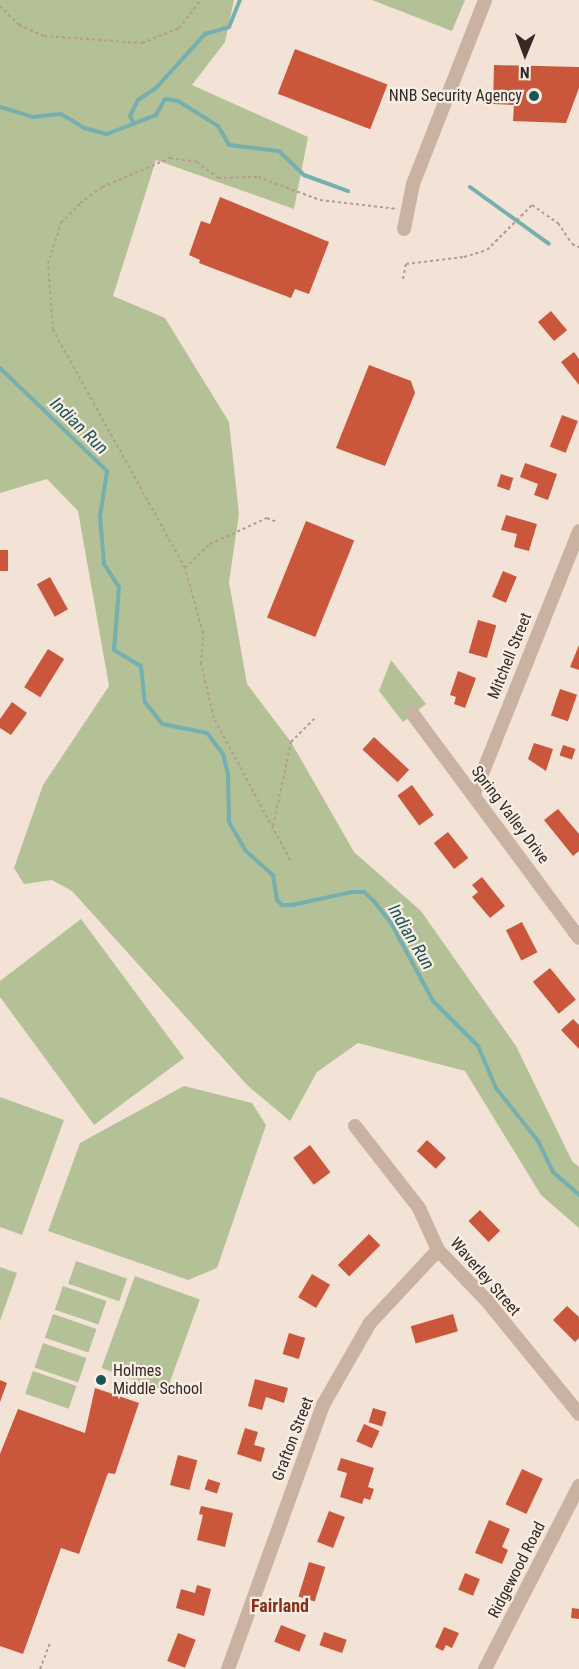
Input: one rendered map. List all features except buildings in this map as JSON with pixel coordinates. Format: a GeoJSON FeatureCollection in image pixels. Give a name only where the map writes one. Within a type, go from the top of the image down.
{"type":"FeatureCollection","features":[{"type":"Feature","properties":{"kind":"street"},"geometry":{"type":"LineString","coordinates":[[404,229],[405,210],[485,0]]}},
{"type":"Feature","properties":{"kind":"street","name":"Mitchell Street"},"geometry":{"type":"LineString","coordinates":[[474,794],[579,531]]}},
{"type":"Feature","properties":{"kind":"street","name":"Spring Valley Drive"},"geometry":{"type":"LineString","coordinates":[[412,713],[579,938]]}},
{"type":"Feature","properties":{"kind":"street","name":"Waverley Street"},"geometry":{"type":"LineString","coordinates":[[355,1126],[419,1208],[438,1250],[487,1301],[579,1414]]}},
{"type":"Feature","properties":{"kind":"street","name":"Grafton Street"},"geometry":{"type":"LineString","coordinates":[[228,1669],[323,1405],[370,1323],[438,1250]]}},
{"type":"Feature","properties":{"kind":"street","name":"Ridgewood Road"},"geometry":{"type":"LineString","coordinates":[[485,1669],[579,1486]]}},
{"type":"Feature","properties":{"kind":"path"},"geometry":{"type":"LineString","coordinates":[[0,6],[19,25],[44,36],[142,43],[179,28],[201,0]]}},
{"type":"Feature","properties":{"kind":"path"},"geometry":{"type":"LineString","coordinates":[[290,860],[214,718],[201,664],[203,633],[185,568],[52,330],[48,264],[61,223],[102,187],[170,158],[196,162],[218,178],[258,177],[320,200],[405,210]]}},
{"type":"Feature","properties":{"kind":"path"},"geometry":{"type":"LineString","coordinates":[[403,279],[406,264],[464,257],[487,250],[511,229],[532,205],[539,208],[579,247]]}},
{"type":"Feature","properties":{"kind":"path"},"geometry":{"type":"LineString","coordinates":[[185,568],[210,544],[267,518],[277,522]]}},
{"type":"Feature","properties":{"kind":"path"},"geometry":{"type":"LineString","coordinates":[[273,826],[291,742],[314,719]]}},
{"type":"Feature","properties":{"kind":"path"},"geometry":{"type":"LineString","coordinates":[[40,1669],[51,1641]]}},
{"type":"Feature","properties":{"kind":"green space"},"geometry":{"type":"Polygon","coordinates":[[[0,0],[234,0],[225,42],[192,85],[308,137],[294,209],[156,160],[113,296],[165,318],[229,422],[239,514],[229,582],[247,684],[291,742],[354,852],[421,911],[516,1046],[572,1161],[579,1167],[579,1228],[541,1195],[465,1071],[358,1043],[317,1072],[290,1121],[248,1086],[72,891],[52,880],[24,884],[14,868],[43,785],[109,686],[78,511],[47,479],[0,493],[0,0]]]}},
{"type":"Feature","properties":{"kind":"green space"},"geometry":{"type":"Polygon","coordinates":[[[372,0],[465,0],[452,31],[372,0]]]}},
{"type":"Feature","properties":{"kind":"green space"},"geometry":{"type":"Polygon","coordinates":[[[391,660],[426,704],[403,722],[379,691],[391,660]]]}},
{"type":"Feature","properties":{"kind":"green space"},"geometry":{"type":"Polygon","coordinates":[[[81,919],[184,1058],[94,1125],[0,997],[0,981],[81,919]]]}},
{"type":"Feature","properties":{"kind":"green space"},"geometry":{"type":"Polygon","coordinates":[[[184,1086],[252,1103],[266,1125],[217,1268],[188,1280],[48,1231],[80,1143],[184,1086]]]}},
{"type":"Feature","properties":{"kind":"green space"},"geometry":{"type":"Polygon","coordinates":[[[0,1097],[64,1120],[22,1235],[0,1227],[0,1097]]]}},
{"type":"Feature","properties":{"kind":"green space"},"geometry":{"type":"Polygon","coordinates":[[[76,1261],[127,1279],[119,1301],[68,1284],[76,1261]]]}},
{"type":"Feature","properties":{"kind":"green space"},"geometry":{"type":"Polygon","coordinates":[[[0,1267],[17,1273],[0,1321],[0,1267]]]}},
{"type":"Feature","properties":{"kind":"green space"},"geometry":{"type":"Polygon","coordinates":[[[135,1276],[200,1300],[166,1392],[101,1368],[135,1276]]]}},
{"type":"Feature","properties":{"kind":"green space"},"geometry":{"type":"Polygon","coordinates":[[[63,1286],[106,1301],[98,1325],[55,1310],[63,1286]]]}},
{"type":"Feature","properties":{"kind":"green space"},"geometry":{"type":"Polygon","coordinates":[[[53,1314],[96,1329],[88,1353],[45,1338],[53,1314]]]}},
{"type":"Feature","properties":{"kind":"green space"},"geometry":{"type":"Polygon","coordinates":[[[43,1343],[86,1358],[78,1383],[35,1368],[43,1343]]]}},
{"type":"Feature","properties":{"kind":"green space"},"geometry":{"type":"Polygon","coordinates":[[[33,1371],[76,1386],[69,1409],[25,1394],[33,1371]]]}},
{"type":"Feature","properties":{"kind":"waterway"},"geometry":{"type":"LineString","coordinates":[[134,123],[130,116],[138,100],[157,87],[205,34],[229,27],[240,0]]}},
{"type":"Feature","properties":{"kind":"waterway"},"geometry":{"type":"LineString","coordinates":[[0,107],[32,117],[61,114],[84,128],[107,134],[156,115],[165,99],[178,101],[218,126],[229,145],[279,151],[304,175],[348,191]]}},
{"type":"Feature","properties":{"kind":"waterway"},"geometry":{"type":"LineString","coordinates":[[470,187],[549,244]]}},
{"type":"Feature","properties":{"kind":"waterway","name":"Indian Run"},"geometry":{"type":"LineString","coordinates":[[0,368],[107,471],[100,516],[104,564],[119,587],[114,650],[141,666],[145,702],[162,724],[207,733],[223,754],[228,774],[229,822],[245,850],[273,875],[277,900],[282,905],[292,905],[352,892],[364,892],[373,900],[391,923],[433,1001],[478,1046],[496,1088],[538,1141],[553,1172],[579,1195]]}},
{"type":"Feature","properties":{"kind":"place","name":"NNB Security Agency"},"geometry":{"type":"Point","coordinates":[534,96]}},
{"type":"Feature","properties":{"kind":"place","name":"Holmes Middle School"},"geometry":{"type":"Point","coordinates":[101,1380]}},
{"type":"Feature","properties":{"kind":"district","name":"Fairland"},"geometry":{"type":"Point","coordinates":[280,1606]}}]}
